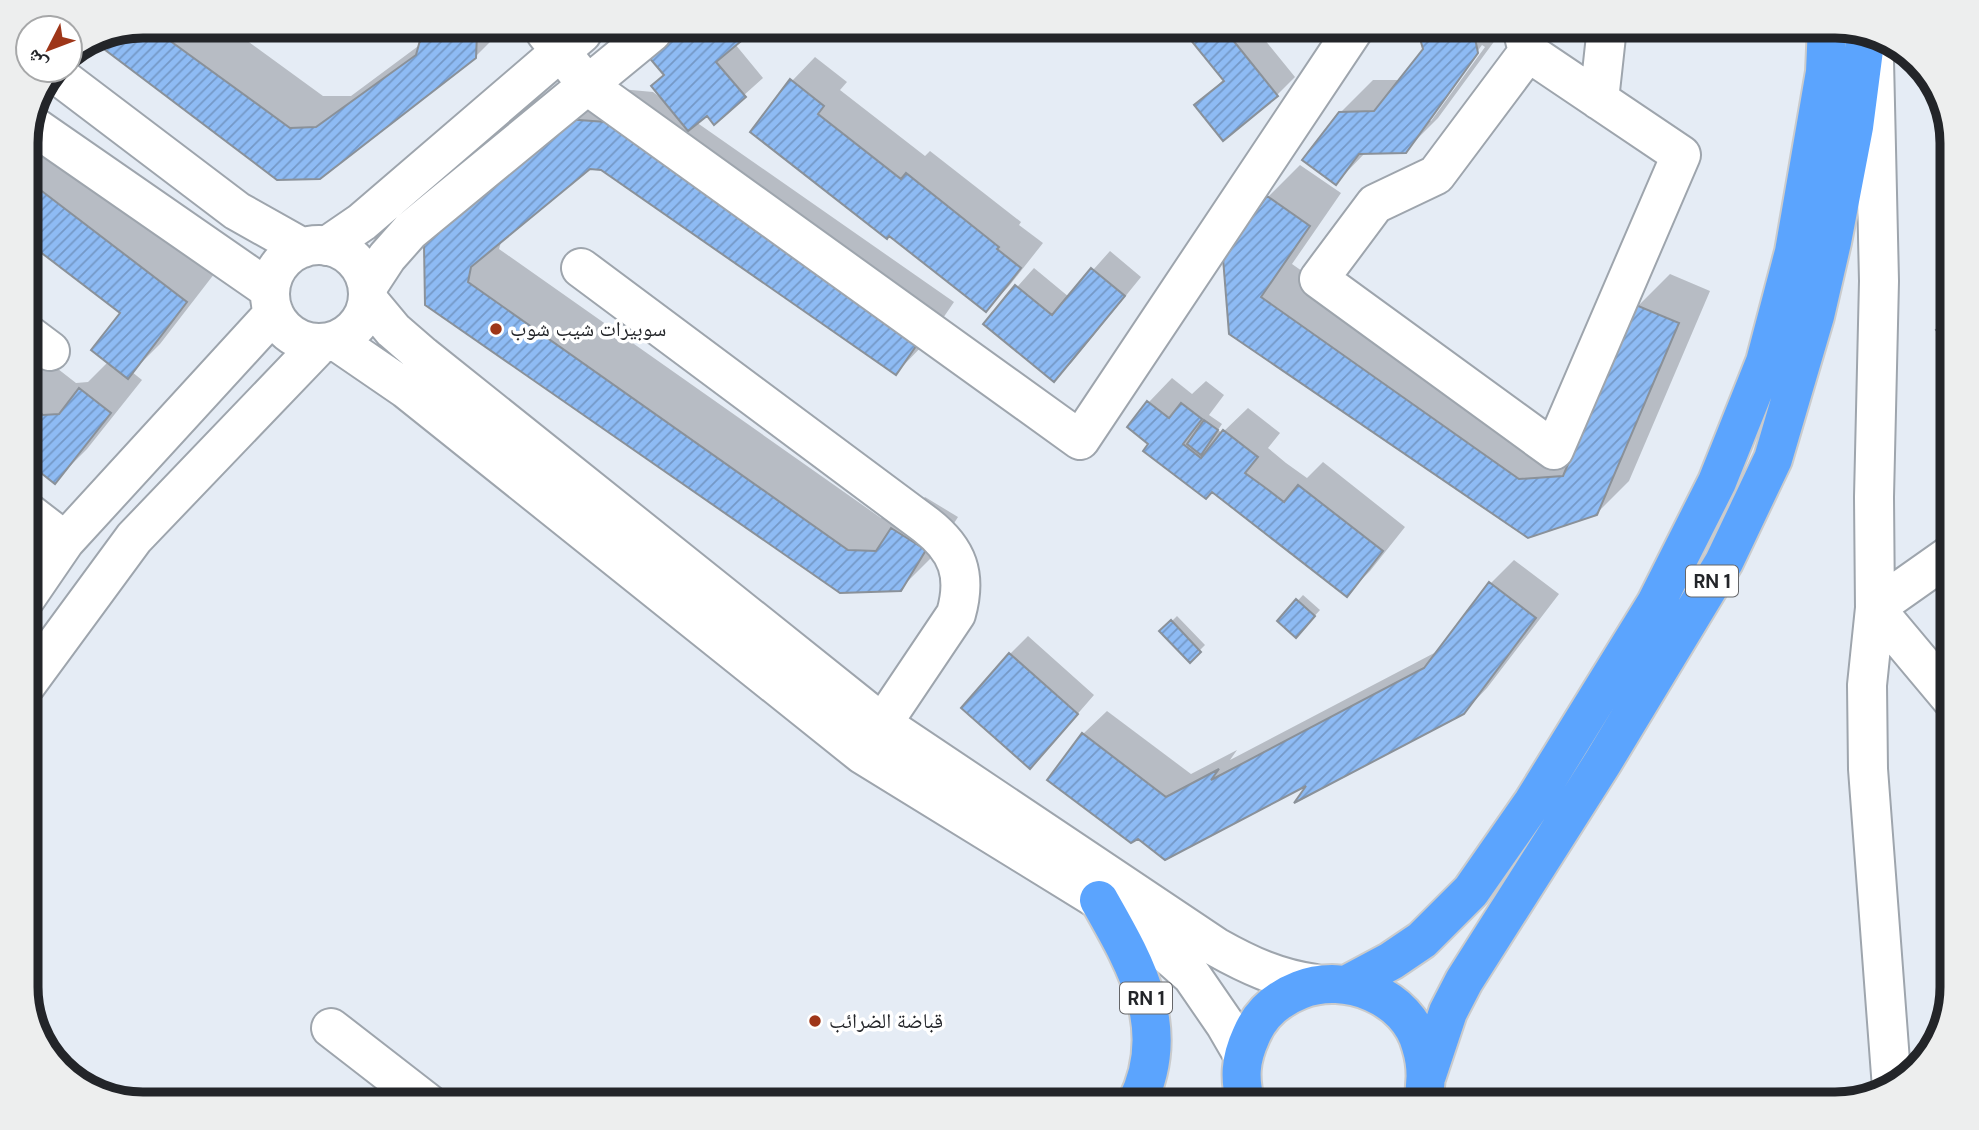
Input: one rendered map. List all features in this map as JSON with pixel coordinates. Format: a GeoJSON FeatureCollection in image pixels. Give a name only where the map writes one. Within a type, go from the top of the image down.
{"type":"FeatureCollection","features":[{"type":"Feature","properties":{"kind":"highway","name":"RN 1"},"geometry":{"type":"LineString","coordinates":[[1238,1088],[1257,1022],[1282,997],[1332,984],[1391,961],[1422,940],[1471,891],[1532,802],[1656,603],[1717,482],[1765,362],[1794,252],[1825,72],[1826,39]]}},
{"type":"Feature","properties":{"kind":"highway","name":"RN 1"},"geometry":{"type":"LineString","coordinates":[[1425,1089],[1444,1022],[1464,981],[1603,762],[1724,562],[1773,459],[1815,316],[1832,242],[1854,127],[1865,43]]}},
{"type":"Feature","properties":{"kind":"highway","name":"RN 1"},"geometry":{"type":"LineString","coordinates":[[1099,900],[1136,971],[1151,1015],[1151,1048],[1146,1083],[1142,1092]]}},
{"type":"Feature","properties":{"kind":"highway","name":"RN 1"},"geometry":{"type":"LineString","coordinates":[[1332,984],[1379,994],[1404,1015],[1421,1043],[1425,1089]]}},
{"type":"Feature","properties":{"kind":"street"},"geometry":{"type":"LineString","coordinates":[[562,39],[362,222],[315,247],[290,254],[280,264],[273,276],[272,302],[282,326],[293,336],[306,341],[329,342],[406,389],[872,739],[1150,939],[1192,976],[1225,1024],[1238,1088]]}},
{"type":"Feature","properties":{"kind":"street"},"geometry":{"type":"LineString","coordinates":[[564,39],[588,86],[1080,440],[1335,39]]}},
{"type":"Feature","properties":{"kind":"street"},"geometry":{"type":"LineString","coordinates":[[39,667],[134,538],[329,342],[348,334],[358,325],[368,293],[387,257],[410,231],[644,39]]}},
{"type":"Feature","properties":{"kind":"street"},"geometry":{"type":"LineString","coordinates":[[1600,100],[1606,39]]}},
{"type":"Feature","properties":{"kind":"street"},"geometry":{"type":"LineString","coordinates":[[1525,40],[1600,100],[1681,155],[1554,450],[1319,279],[1375,204],[1436,176],[1525,40]]}},
{"type":"Feature","properties":{"kind":"street"},"geometry":{"type":"LineString","coordinates":[[1873,46],[1879,281],[1874,497],[1875,608],[1867,685],[1868,769],[1891,1075]]}},
{"type":"Feature","properties":{"kind":"street"},"geometry":{"type":"LineString","coordinates":[[70,84],[237,211],[315,247],[342,250],[354,259],[363,272],[368,293],[393,330],[872,739],[1216,947],[1267,973],[1289,980],[1332,984]]}},
{"type":"Feature","properties":{"kind":"street"},"geometry":{"type":"LineString","coordinates":[[40,131],[272,302]]}},
{"type":"Feature","properties":{"kind":"street"},"geometry":{"type":"LineString","coordinates":[[581,268],[942,537],[954,554],[960,574],[961,594],[956,614],[872,739]]}},
{"type":"Feature","properties":{"kind":"street"},"geometry":{"type":"LineString","coordinates":[[39,579],[65,541],[272,302]]}},
{"type":"Feature","properties":{"kind":"street"},"geometry":{"type":"LineString","coordinates":[[39,521],[65,541]]}},
{"type":"Feature","properties":{"kind":"street"},"geometry":{"type":"LineString","coordinates":[[1875,608],[1940,562]]}},
{"type":"Feature","properties":{"kind":"street"},"geometry":{"type":"LineString","coordinates":[[1875,608],[1940,686]]}},
{"type":"Feature","properties":{"kind":"street"},"geometry":{"type":"LineString","coordinates":[[331,1028],[414,1092]]}},
{"type":"Feature","properties":{"kind":"building"},"geometry":{"type":"Polygon","coordinates":[[[168,39],[290,128],[316,127],[416,55],[420,39],[477,39],[476,58],[320,179],[277,180],[102,48],[123,41],[168,39]]]}},
{"type":"Feature","properties":{"kind":"building"},"geometry":{"type":"Polygon","coordinates":[[[666,39],[744,39],[716,62],[746,97],[714,125],[707,116],[688,131],[651,86],[664,75],[647,55],[666,39]]]}},
{"type":"Feature","properties":{"kind":"building"},"geometry":{"type":"Polygon","coordinates":[[[1190,39],[1232,39],[1278,96],[1223,141],[1194,105],[1224,81],[1190,39]]]}},
{"type":"Feature","properties":{"kind":"building"},"geometry":{"type":"Polygon","coordinates":[[[1420,39],[1475,39],[1478,53],[1406,153],[1359,154],[1336,185],[1302,160],[1339,112],[1374,111],[1423,49],[1420,39]]]}},
{"type":"Feature","properties":{"kind":"building"},"geometry":{"type":"Polygon","coordinates":[[[790,79],[824,106],[818,114],[901,179],[906,173],[999,247],[997,249],[1021,268],[986,312],[750,132],[790,79]]]}},
{"type":"Feature","properties":{"kind":"building"},"geometry":{"type":"Polygon","coordinates":[[[565,119],[620,123],[923,336],[896,375],[601,170],[590,169],[471,267],[468,282],[848,550],[876,551],[891,528],[926,550],[901,591],[840,593],[425,305],[424,245],[565,119]]]}},
{"type":"Feature","properties":{"kind":"building"},"geometry":{"type":"Polygon","coordinates":[[[39,189],[187,302],[128,379],[91,350],[120,313],[39,251],[39,189]]]}},
{"type":"Feature","properties":{"kind":"building"},"geometry":{"type":"Polygon","coordinates":[[[1267,196],[1310,226],[1261,297],[1519,479],[1563,476],[1636,305],[1679,323],[1597,515],[1528,538],[1229,334],[1223,258],[1267,196]]]}},
{"type":"Feature","properties":{"kind":"building"},"geometry":{"type":"Polygon","coordinates":[[[1091,268],[1125,296],[1054,382],[983,324],[1015,285],[1052,315],[1091,268]]]}},
{"type":"Feature","properties":{"kind":"building"},"geometry":{"type":"Polygon","coordinates":[[[79,388],[111,413],[55,484],[39,471],[39,412],[43,415],[59,414],[79,388]]]}},
{"type":"Feature","properties":{"kind":"building"},"geometry":{"type":"Polygon","coordinates":[[[1147,401],[1169,418],[1181,403],[1202,419],[1183,444],[1201,458],[1223,430],[1258,457],[1245,473],[1284,502],[1298,485],[1383,551],[1347,597],[1212,492],[1206,499],[1143,451],[1148,444],[1127,427],[1147,401]]]}},
{"type":"Feature","properties":{"kind":"building"},"geometry":{"type":"Polygon","coordinates":[[[1204,420],[1218,430],[1201,455],[1187,444],[1204,420]]]}},
{"type":"Feature","properties":{"kind":"building"},"geometry":{"type":"Polygon","coordinates":[[[1489,582],[1536,618],[1464,714],[1294,803],[1306,786],[1165,860],[1138,839],[1131,843],[1047,780],[1082,733],[1166,797],[1219,769],[1211,780],[1424,668],[1489,582]]]}},
{"type":"Feature","properties":{"kind":"building"},"geometry":{"type":"Polygon","coordinates":[[[1296,599],[1315,616],[1296,638],[1277,621],[1296,599]]]}},
{"type":"Feature","properties":{"kind":"building"},"geometry":{"type":"Polygon","coordinates":[[[1171,620],[1201,652],[1190,663],[1159,631],[1171,620]]]}},
{"type":"Feature","properties":{"kind":"building"},"geometry":{"type":"Polygon","coordinates":[[[1009,653],[1078,714],[1030,769],[961,708],[1009,653]]]}},
{"type":"Feature","properties":{"kind":"place","name":"سوبيرات شيب شوب"},"geometry":{"type":"Point","coordinates":[496,329]}},
{"type":"Feature","properties":{"kind":"place","name":"قباضة الضرائب"},"geometry":{"type":"Point","coordinates":[815,1021]}}]}
